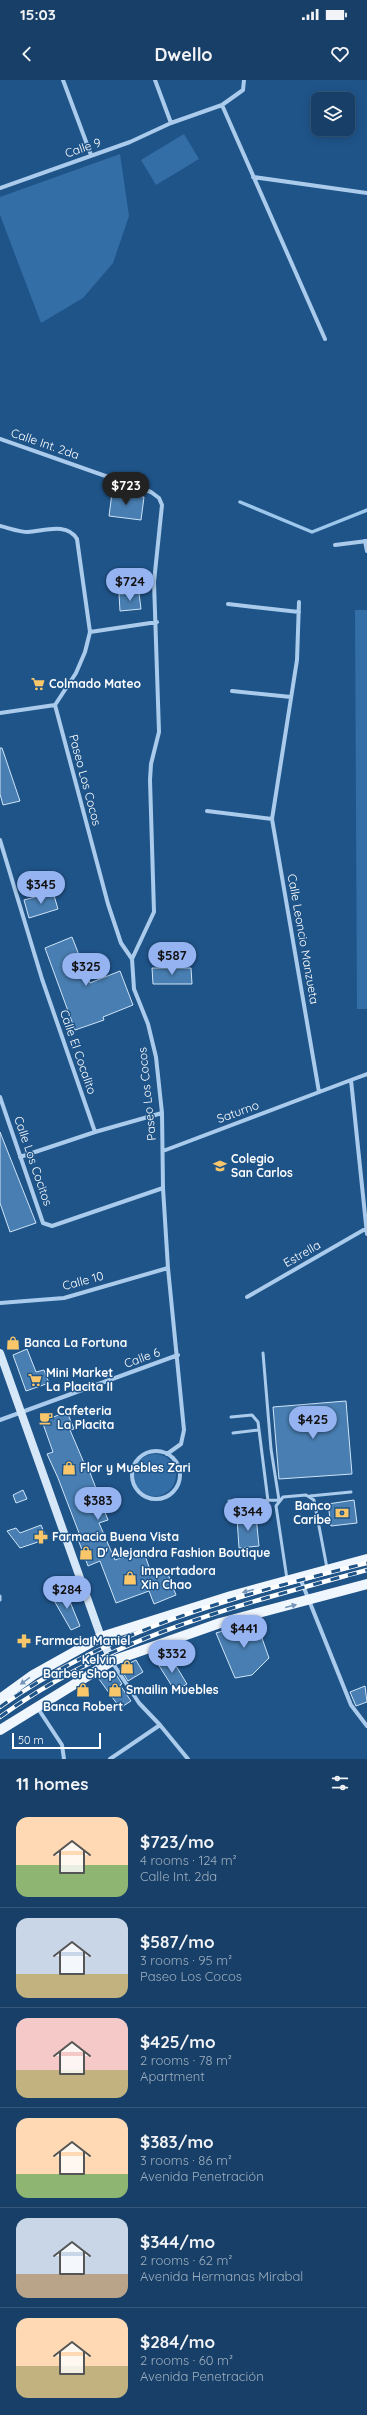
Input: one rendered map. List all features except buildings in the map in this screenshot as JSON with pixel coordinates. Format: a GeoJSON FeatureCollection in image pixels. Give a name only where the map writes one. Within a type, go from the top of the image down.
{"type":"FeatureCollection","features":[{"type":"Feature","properties":{"kind":"main road"},"geometry":{"type":"LineString","coordinates":[[0,1699],[33,1675],[101,1637],[287,1581],[367,1559]]}},
{"type":"Feature","properties":{"kind":"main road"},"geometry":{"type":"LineString","coordinates":[[0,1730],[112,1661],[220,1623],[309,1601],[367,1584]]}},
{"type":"Feature","properties":{"kind":"street"},"geometry":{"type":"LineString","coordinates":[[63,80],[91,155]]}},
{"type":"Feature","properties":{"kind":"street"},"geometry":{"type":"LineString","coordinates":[[155,80],[171,123]]}},
{"type":"Feature","properties":{"kind":"street","name":"Calle 9"},"geometry":{"type":"LineString","coordinates":[[0,188],[130,142],[171,123],[222,106],[243,90],[244,80]]}},
{"type":"Feature","properties":{"kind":"street"},"geometry":{"type":"LineString","coordinates":[[222,106],[325,339]]}},
{"type":"Feature","properties":{"kind":"street"},"geometry":{"type":"LineString","coordinates":[[253,177],[367,193]]}},
{"type":"Feature","properties":{"kind":"street","name":"Calle Int. 2da"},"geometry":{"type":"LineString","coordinates":[[0,439],[151,492],[159,498],[162,506],[154,582],[157,622]]}},
{"type":"Feature","properties":{"kind":"street"},"geometry":{"type":"LineString","coordinates":[[0,526],[26,532],[64,528],[74,533],[77,539],[90,632],[86,652],[76,673],[55,705],[0,713]]}},
{"type":"Feature","properties":{"kind":"street"},"geometry":{"type":"LineString","coordinates":[[335,545],[366,541],[367,551]]}},
{"type":"Feature","properties":{"kind":"street","name":"Calle Leoncio Manzueta"},"geometry":{"type":"LineString","coordinates":[[299,602],[297,660],[272,819],[319,1092]]}},
{"type":"Feature","properties":{"kind":"street"},"geometry":{"type":"LineString","coordinates":[[228,604],[299,612]]}},
{"type":"Feature","properties":{"kind":"street"},"geometry":{"type":"LineString","coordinates":[[90,632],[157,622],[159,732],[151,764],[150,780],[154,912],[132,959]]}},
{"type":"Feature","properties":{"kind":"street"},"geometry":{"type":"LineString","coordinates":[[232,691],[291,697]]}},
{"type":"Feature","properties":{"kind":"street","name":"Paseo Los Cocos"},"geometry":{"type":"LineString","coordinates":[[55,705],[108,904],[122,943],[132,959],[134,989],[148,1024],[156,1057],[162,1113],[163,1188],[168,1268],[178,1355],[184,1430],[181,1444],[167,1454]]}},
{"type":"Feature","properties":{"kind":"street"},"geometry":{"type":"LineString","coordinates":[[207,811],[272,819]]}},
{"type":"Feature","properties":{"kind":"street","name":"Calle El Cocalito"},"geometry":{"type":"LineString","coordinates":[[0,840],[42,979],[95,1132]]}},
{"type":"Feature","properties":{"kind":"street"},"geometry":{"type":"LineString","coordinates":[[319,1092],[367,1074]]}},
{"type":"Feature","properties":{"kind":"street"},"geometry":{"type":"LineString","coordinates":[[351,1080],[367,1234]]}},
{"type":"Feature","properties":{"kind":"street","name":"Saturno"},"geometry":{"type":"LineString","coordinates":[[163,1150],[319,1092]]}},
{"type":"Feature","properties":{"kind":"street","name":"Calle Los Cocitos"},"geometry":{"type":"LineString","coordinates":[[0,1098],[43,1223],[52,1226],[163,1188]]}},
{"type":"Feature","properties":{"kind":"street"},"geometry":{"type":"LineString","coordinates":[[20,1157],[95,1132],[162,1113]]}},
{"type":"Feature","properties":{"kind":"street","name":"Estrella"},"geometry":{"type":"LineString","coordinates":[[247,1297],[367,1228]]}},
{"type":"Feature","properties":{"kind":"street","name":"Calle 10"},"geometry":{"type":"LineString","coordinates":[[0,1303],[64,1298],[168,1268]]}},
{"type":"Feature","properties":{"kind":"street"},"geometry":{"type":"LineString","coordinates":[[0,1353],[101,1637],[112,1661],[140,1703],[160,1724],[188,1759]]}},
{"type":"Feature","properties":{"kind":"street","name":"Calle 6"},"geometry":{"type":"LineString","coordinates":[[0,1420],[178,1355]]}},
{"type":"Feature","properties":{"kind":"street"},"geometry":{"type":"LineString","coordinates":[[151,1452],[167,1454],[178,1466],[180,1473],[176,1488],[164,1498],[156,1499],[142,1495],[133,1482],[133,1466],[138,1459],[151,1452]]}},
{"type":"Feature","properties":{"kind":"street"},"geometry":{"type":"LineString","coordinates":[[300,1578],[351,1705],[367,1726]]}},
{"type":"Feature","properties":{"kind":"street"},"geometry":{"type":"LineString","coordinates":[[37,1707],[62,1745],[64,1759]]}},
{"type":"Feature","properties":{"kind":"street"},"geometry":{"type":"LineString","coordinates":[[110,1759],[160,1724]]}},
{"type":"Feature","properties":{"kind":"lane"},"geometry":{"type":"LineString","coordinates":[[263,1353],[271,1449],[278,1500],[276,1506],[287,1581]]}},
{"type":"Feature","properties":{"kind":"lane"},"geometry":{"type":"LineString","coordinates":[[231,1417],[252,1415],[258,1422],[268,1500]]}},
{"type":"Feature","properties":{"kind":"lane"},"geometry":{"type":"LineString","coordinates":[[233,1433],[259,1430]]}},
{"type":"Feature","properties":{"kind":"lane"},"geometry":{"type":"LineString","coordinates":[[229,1501],[278,1500],[283,1497],[351,1492]]}},
{"type":"Feature","properties":{"kind":"lane"},"geometry":{"type":"LineString","coordinates":[[310,1496],[314,1500],[328,1570]]}},
{"type":"Feature","properties":{"kind":"shaded area"},"geometry":{"type":"Polygon","coordinates":[[[184,134],[199,159],[156,185],[141,160],[184,134]]]}},
{"type":"Feature","properties":{"kind":"shaded area"},"geometry":{"type":"Polygon","coordinates":[[[120,154],[129,216],[113,263],[83,298],[41,323],[0,215],[0,197],[120,154]]]}},
{"type":"Feature","properties":{"kind":"shaded area"},"geometry":{"type":"Polygon","coordinates":[[[355,610],[367,610],[367,1009],[357,1009],[355,610]]]}},
{"type":"Feature","properties":{"kind":"shaded area"},"geometry":{"type":"Polygon","coordinates":[[[155,1454],[170,1460],[176,1475],[170,1490],[155,1496],[140,1490],[134,1475],[140,1460],[155,1454]]]}},
{"type":"Feature","properties":{"kind":"waterway"},"geometry":{"type":"LineString","coordinates":[[240,502],[312,532],[367,510]]}},
{"type":"Feature","properties":{"kind":"railway"},"geometry":{"type":"LineString","coordinates":[[0,1707],[42,1680],[85,1656],[130,1636],[223,1602],[367,1563]]}},
{"type":"Feature","properties":{"kind":"railway"},"geometry":{"type":"LineString","coordinates":[[0,1717],[42,1689],[85,1665],[130,1645],[223,1611],[271,1596],[367,1570]]}},
{"type":"Feature","properties":{"kind":"place","name":"Colmado Mateo"},"geometry":{"type":"Point","coordinates":[38,684]}},
{"type":"Feature","properties":{"kind":"place","name":"Colegio San Carlos"},"geometry":{"type":"Point","coordinates":[220,1166]}},
{"type":"Feature","properties":{"kind":"place","name":"Banca La Fortuna"},"geometry":{"type":"Point","coordinates":[13,1343]}},
{"type":"Feature","properties":{"kind":"place","name":"Mini Market La Placita II"},"geometry":{"type":"Point","coordinates":[35,1380]}},
{"type":"Feature","properties":{"kind":"place","name":"Cafeteria La Placita"},"geometry":{"type":"Point","coordinates":[46,1418]}},
{"type":"Feature","properties":{"kind":"place","name":"Flor y Muebles Zari"},"geometry":{"type":"Point","coordinates":[69,1468]}},
{"type":"Feature","properties":{"kind":"place","name":"Banco Caribe"},"geometry":{"type":"Point","coordinates":[342,1513]}},
{"type":"Feature","properties":{"kind":"place","name":"Farmacia Buena Vista"},"geometry":{"type":"Point","coordinates":[41,1537]}},
{"type":"Feature","properties":{"kind":"place","name":"D' Alejandra Fashion Boutique"},"geometry":{"type":"Point","coordinates":[86,1553]}},
{"type":"Feature","properties":{"kind":"place","name":"Importadora Xin Chao"},"geometry":{"type":"Point","coordinates":[130,1578]}},
{"type":"Feature","properties":{"kind":"place","name":"Farmacia Maniel"},"geometry":{"type":"Point","coordinates":[24,1641]}},
{"type":"Feature","properties":{"kind":"place","name":"Kelvin Barber Shop"},"geometry":{"type":"Point","coordinates":[127,1667]}},
{"type":"Feature","properties":{"kind":"place","name":"Banca Robert"},"geometry":{"type":"Point","coordinates":[83,1690]}},
{"type":"Feature","properties":{"kind":"place","name":"Smailin Muebles"},"geometry":{"type":"Point","coordinates":[115,1690]}}]}
